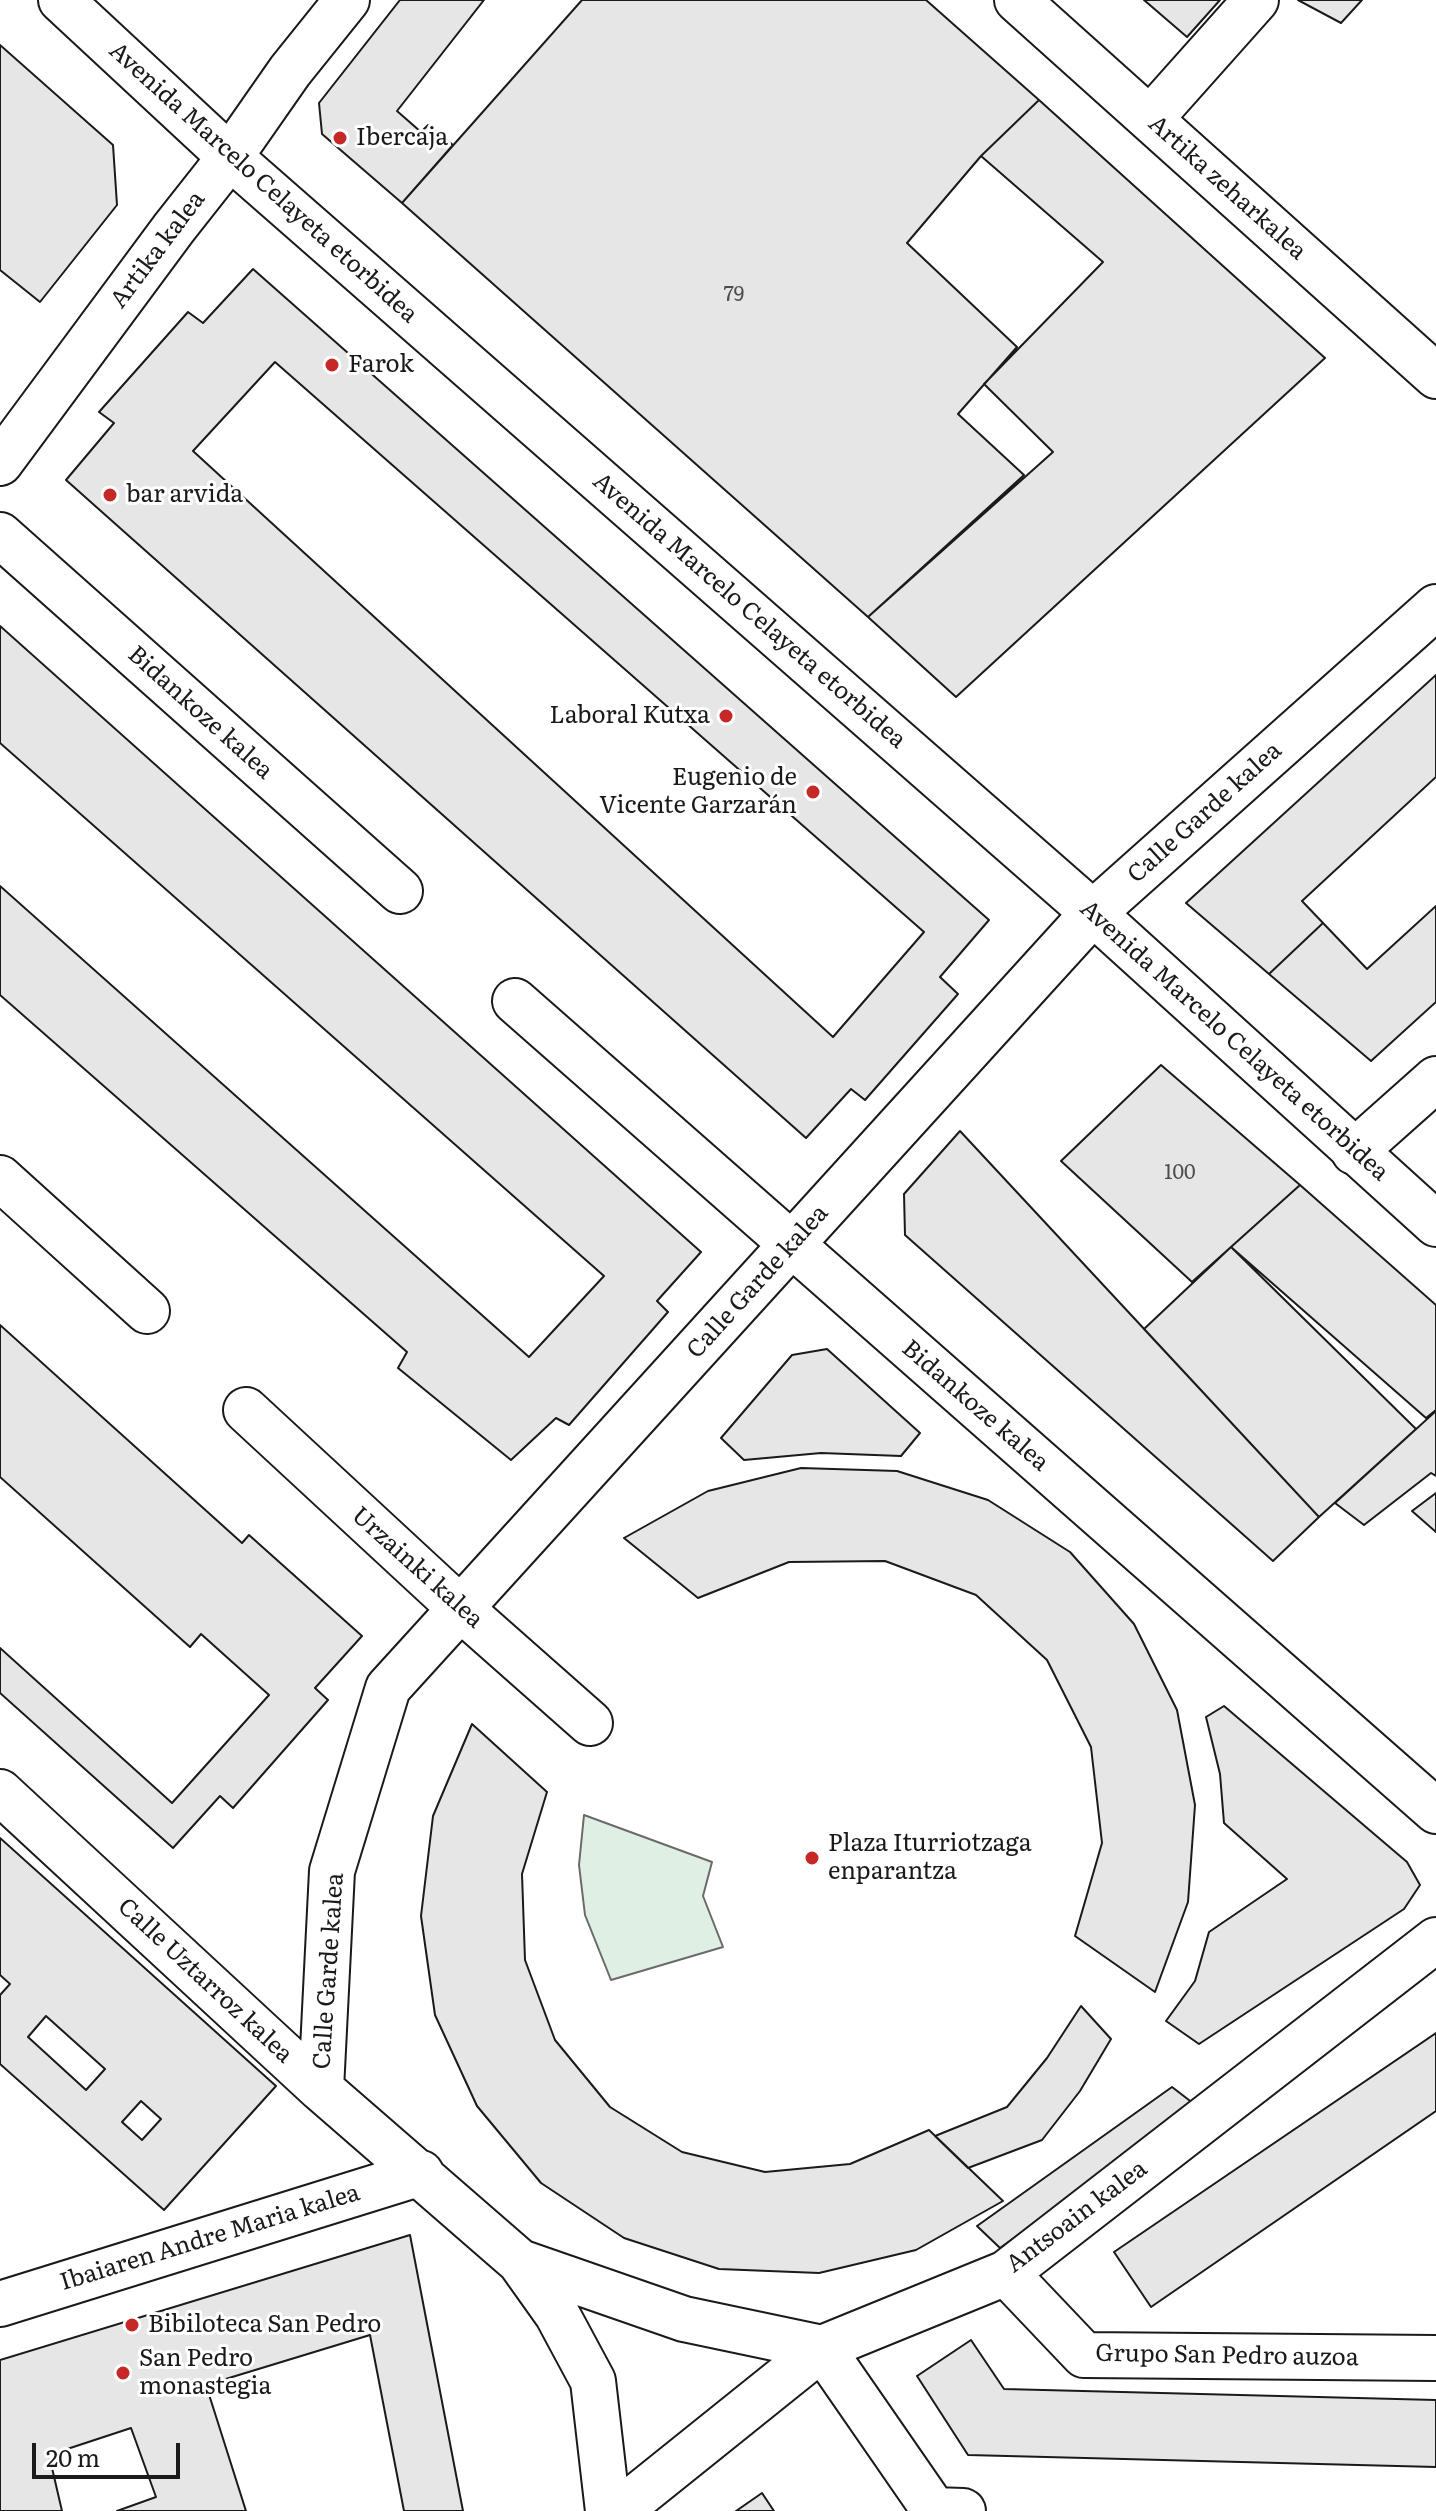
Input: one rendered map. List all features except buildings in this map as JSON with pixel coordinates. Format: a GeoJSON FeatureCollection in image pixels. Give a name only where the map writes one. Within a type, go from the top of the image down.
{"type":"FeatureCollection","features":[{"type":"Feature","properties":{"kind":"street","name":"Avenida Marcelo Celayeta etorbidea"},"geometry":{"type":"LineString","coordinates":[[61,0],[230,157],[1093,913],[1436,1224]]}},
{"type":"Feature","properties":{"kind":"street","name":"Artika kalea"},"geometry":{"type":"LineString","coordinates":[[0,463],[230,157],[290,71],[347,0]]}},
{"type":"Feature","properties":{"kind":"street","name":"Artika zeharkalea"},"geometry":{"type":"LineString","coordinates":[[1017,0],[1436,376]]}},
{"type":"Feature","properties":{"kind":"street"},"geometry":{"type":"LineString","coordinates":[[1150,119],[1256,0]]}},
{"type":"Feature","properties":{"kind":"street","name":"Bidankoze kalea"},"geometry":{"type":"LineString","coordinates":[[0,535],[400,891]]}},
{"type":"Feature","properties":{"kind":"street","name":"Calle Garde kalea"},"geometry":{"type":"LineString","coordinates":[[321,2089],[332,1871],[388,1688],[1093,913],[1436,607]]}},
{"type":"Feature","properties":{"kind":"street","name":"Bidankoze kalea"},"geometry":{"type":"LineString","coordinates":[[515,1001],[1436,1811]]}},
{"type":"Feature","properties":{"kind":"street"},"geometry":{"type":"LineString","coordinates":[[1354,1152],[1436,1079]]}},
{"type":"Feature","properties":{"kind":"street"},"geometry":{"type":"LineString","coordinates":[[0,1178],[147,1311]]}},
{"type":"Feature","properties":{"kind":"street","name":"Urzainki kalea"},"geometry":{"type":"LineString","coordinates":[[246,1410],[461,1609],[590,1723]]}},
{"type":"Feature","properties":{"kind":"street","name":"Calle Uztarroz kalea"},"geometry":{"type":"LineString","coordinates":[[0,1792],[321,2089],[520,2262],[557,2314],[593,2381],[608,2511]]}},
{"type":"Feature","properties":{"kind":"street","name":"Antsoain kalea"},"geometry":{"type":"LineString","coordinates":[[619,2511],[822,2348],[1006,2273],[1436,1940]]}},
{"type":"Feature","properties":{"kind":"street","name":"Ibaiaren Andre Maria kalea"},"geometry":{"type":"LineString","coordinates":[[0,2304],[421,2173]]}},
{"type":"Feature","properties":{"kind":"street","name":"Calle Uztarroz kalea"},"geometry":{"type":"LineString","coordinates":[[520,2262],[684,2319],[822,2348]]}},
{"type":"Feature","properties":{"kind":"street","name":"Grupo San Pedro auzoa"},"geometry":{"type":"LineString","coordinates":[[1006,2273],[1084,2355],[1436,2358]]}},
{"type":"Feature","properties":{"kind":"street"},"geometry":{"type":"LineString","coordinates":[[822,2348],[934,2510],[963,2511]]}},
{"type":"Feature","properties":{"kind":"green space"},"geometry":{"type":"Polygon","coordinates":[[[584,1815],[712,1862],[703,1896],[723,1947],[611,1980],[585,1915],[579,1865],[584,1815]]]}},
{"type":"Feature","properties":{"kind":"place","name":"Ibercaja"},"geometry":{"type":"Point","coordinates":[340,138]}},
{"type":"Feature","properties":{"kind":"place","name":"Farok"},"geometry":{"type":"Point","coordinates":[332,365]}},
{"type":"Feature","properties":{"kind":"place","name":"bar arvida"},"geometry":{"type":"Point","coordinates":[110,495]}},
{"type":"Feature","properties":{"kind":"place","name":"Laboral Kutxa"},"geometry":{"type":"Point","coordinates":[726,716]}},
{"type":"Feature","properties":{"kind":"place","name":"Eugenio de Vicente Garzarán"},"geometry":{"type":"Point","coordinates":[813,792]}},
{"type":"Feature","properties":{"kind":"place","name":"Plaza Iturriotzaga enparantza"},"geometry":{"type":"Point","coordinates":[812,1858]}},
{"type":"Feature","properties":{"kind":"place","name":"Bibiloteca San Pedro"},"geometry":{"type":"Point","coordinates":[132,2325]}},
{"type":"Feature","properties":{"kind":"place","name":"San Pedro monastegia"},"geometry":{"type":"Point","coordinates":[123,2373]}}]}
